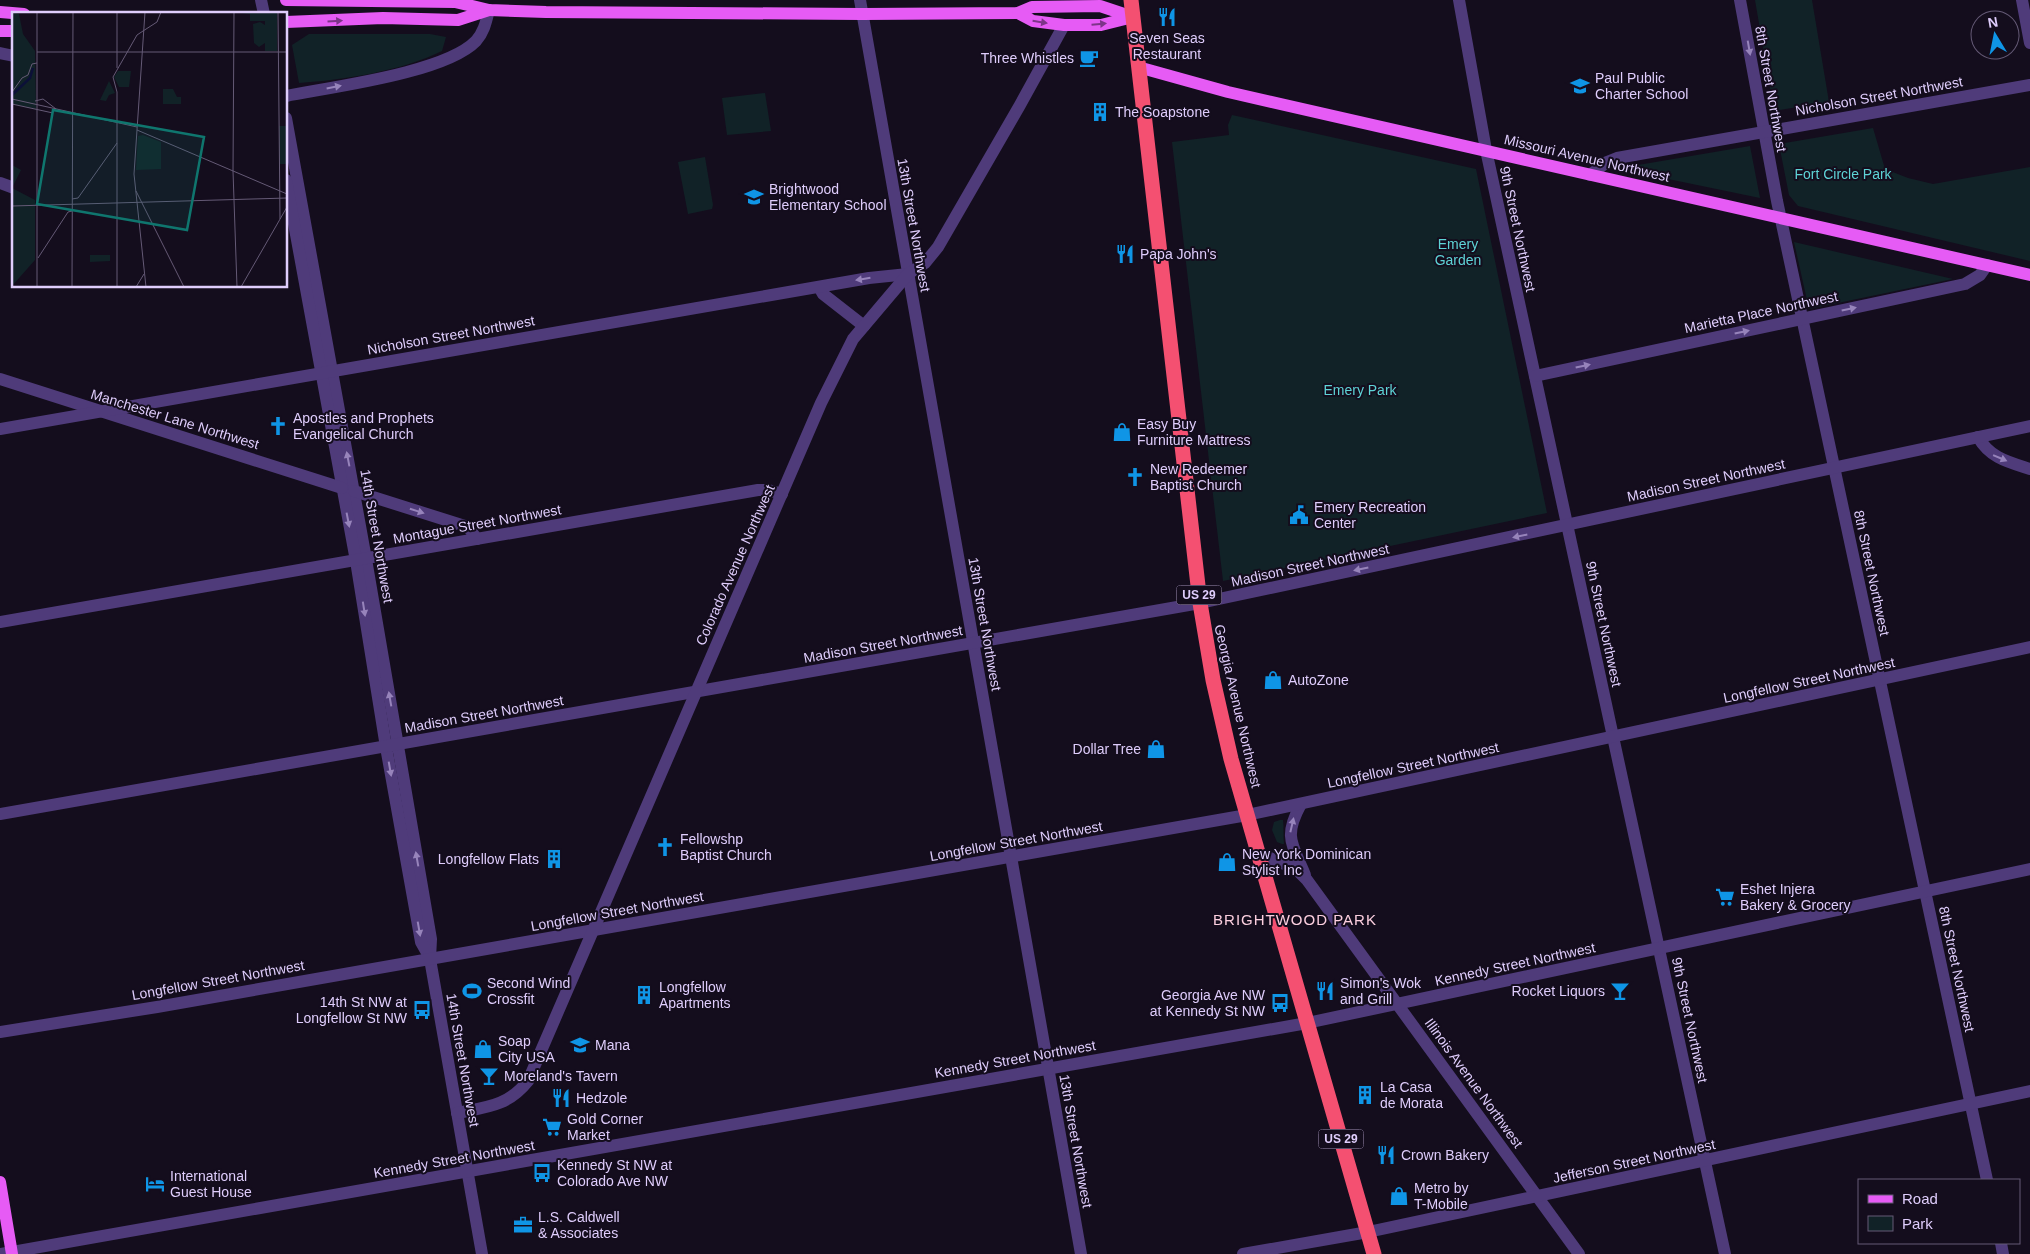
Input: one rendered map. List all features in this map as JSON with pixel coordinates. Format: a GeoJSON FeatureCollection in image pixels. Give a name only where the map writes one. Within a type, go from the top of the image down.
{"type":"FeatureCollection","features":[{"type":"Feature","properties":{"kind":"highway","name":"Georgia Avenue Northwest"},"geometry":{"type":"LineString","coordinates":[[1131,0],[1200,603],[1220,712],[1247,815],[1374,1254]]}},
{"type":"Feature","properties":{"kind":"main road"},"geometry":{"type":"LineString","coordinates":[[286,0],[454,2],[489,10],[862,14],[1018,13],[1043,3],[1100,6],[1133,17]]}},
{"type":"Feature","properties":{"kind":"main road"},"geometry":{"type":"LineString","coordinates":[[288,22],[383,18],[458,20],[489,10]]}},
{"type":"Feature","properties":{"kind":"main road"},"geometry":{"type":"LineString","coordinates":[[1018,13],[1033,21],[1064,25],[1101,25],[1133,17]]}},
{"type":"Feature","properties":{"kind":"main road","name":"Missouri Avenue Northwest"},"geometry":{"type":"LineString","coordinates":[[1138,67],[1228,92],[2030,275]]}},
{"type":"Feature","properties":{"kind":"main road"},"geometry":{"type":"LineString","coordinates":[[0,1182],[8,1253]]}},
{"type":"Feature","properties":{"kind":"street","name":"13th Street Northwest"},"geometry":{"type":"LineString","coordinates":[[860,0],[1081,1254]]}},
{"type":"Feature","properties":{"kind":"street","name":"9th Street Northwest"},"geometry":{"type":"LineString","coordinates":[[1459,0],[1486,150],[1725,1254]]}},
{"type":"Feature","properties":{"kind":"street","name":"8th Street Northwest"},"geometry":{"type":"LineString","coordinates":[[1740,0],[1780,218],[1987,1179]]}},
{"type":"Feature","properties":{"kind":"street"},"geometry":{"type":"LineString","coordinates":[[2022,0],[2030,43]]}},
{"type":"Feature","properties":{"kind":"street"},"geometry":{"type":"LineString","coordinates":[[288,96],[373,80],[440,61],[461,52],[474,43],[485,27],[489,10]]}},
{"type":"Feature","properties":{"kind":"street","name":"Colorado Avenue Northwest"},"geometry":{"type":"LineString","coordinates":[[457,1113],[499,1105],[519,1093],[528,1081],[821,404],[846,351],[864,326],[908,274],[925,263],[938,247],[1020,106],[1064,25]]}},
{"type":"Feature","properties":{"kind":"street","name":"Nicholson Street Northwest"},"geometry":{"type":"LineString","coordinates":[[1590,175],[1607,162],[1617,158],[2030,85]]}},
{"type":"Feature","properties":{"kind":"street","name":"14th Street Northwest"},"geometry":{"type":"LineString","coordinates":[[288,142],[294,214]]}},
{"type":"Feature","properties":{"kind":"street"},"geometry":{"type":"LineString","coordinates":[[0,183],[12,187]]}},
{"type":"Feature","properties":{"kind":"street","name":"14th Street Northwest"},"geometry":{"type":"LineString","coordinates":[[288,188],[326,372],[361,560],[392,746],[421,942],[430,959],[482,1254]]}},
{"type":"Feature","properties":{"kind":"street","name":"Marietta Place Northwest"},"geometry":{"type":"LineString","coordinates":[[1535,376],[1965,284],[1980,274],[1987,265]]}},
{"type":"Feature","properties":{"kind":"street","name":"Nicholson Street Northwest"},"geometry":{"type":"LineString","coordinates":[[0,429],[818,286],[908,274]]}},
{"type":"Feature","properties":{"kind":"street"},"geometry":{"type":"LineString","coordinates":[[818,286],[823,294],[864,326]]}},
{"type":"Feature","properties":{"kind":"street","name":"Manchester Lane Northwest"},"geometry":{"type":"LineString","coordinates":[[0,379],[468,527],[477,539]]}},
{"type":"Feature","properties":{"kind":"street","name":"Madison Street Northwest"},"geometry":{"type":"LineString","coordinates":[[0,814],[1200,603],[2030,426]]}},
{"type":"Feature","properties":{"kind":"street"},"geometry":{"type":"LineString","coordinates":[[1978,437],[1984,448],[1992,455],[2030,469]]}},
{"type":"Feature","properties":{"kind":"street","name":"Montague Street Northwest"},"geometry":{"type":"LineString","coordinates":[[0,622],[758,490],[768,490],[782,494]]}},
{"type":"Feature","properties":{"kind":"street","name":"Longfellow Street Northwest"},"geometry":{"type":"LineString","coordinates":[[0,1032],[158,1007],[1247,815],[2030,647]]}},
{"type":"Feature","properties":{"kind":"street"},"geometry":{"type":"LineString","coordinates":[[1301,804],[1291,824],[1290,837],[1307,880]]}},
{"type":"Feature","properties":{"kind":"street","name":"Illinois Avenue Northwest"},"geometry":{"type":"LineString","coordinates":[[1258,853],[1296,869],[1307,880],[1579,1254]]}},
{"type":"Feature","properties":{"kind":"street","name":"Kennedy Street Northwest"},"geometry":{"type":"LineString","coordinates":[[8,1253],[1307,1023],[2030,869]]}},
{"type":"Feature","properties":{"kind":"street","name":"Jefferson Street Northwest"},"geometry":{"type":"LineString","coordinates":[[1243,1254],[1368,1232],[2030,1091]]}},
{"type":"Feature","properties":{"kind":"green space"},"geometry":{"type":"Polygon","coordinates":[[[1755,0],[1812,0],[1829,102],[1774,111],[1755,0]]]}},
{"type":"Feature","properties":{"kind":"green space"},"geometry":{"type":"Polygon","coordinates":[[[309,34],[430,34],[446,37],[442,51],[409,64],[353,77],[299,83],[292,45],[309,34]]]}},
{"type":"Feature","properties":{"kind":"green space"},"geometry":{"type":"Polygon","coordinates":[[[765,93],[771,131],[727,135],[722,98],[765,93]]]}},
{"type":"Feature","properties":{"kind":"green space","name":"Emery Park"},"geometry":{"type":"Polygon","coordinates":[[[1232,115],[1476,169],[1547,513],[1223,581],[1172,142],[1229,135],[1228,125],[1232,115]]]}},
{"type":"Feature","properties":{"kind":"green space","name":"Fort Circle Park"},"geometry":{"type":"Polygon","coordinates":[[[1873,128],[1885,169],[1908,178],[1933,184],[2030,167],[2030,261],[1798,206],[1789,195],[1779,144],[1873,128]]]}},
{"type":"Feature","properties":{"kind":"green space"},"geometry":{"type":"Polygon","coordinates":[[[1750,146],[1760,198],[1639,173],[1638,165],[1750,146]]]}},
{"type":"Feature","properties":{"kind":"green space"},"geometry":{"type":"Polygon","coordinates":[[[705,157],[713,205],[712,209],[688,214],[678,162],[705,157]]]}},
{"type":"Feature","properties":{"kind":"green space"},"geometry":{"type":"Polygon","coordinates":[[[1794,242],[1953,279],[1809,309],[1794,242]]]}},
{"type":"Feature","properties":{"kind":"green space"},"geometry":{"type":"Polygon","coordinates":[[[1283,820],[1284,844],[1277,842],[1272,830],[1274,822],[1283,820]]]}},
{"type":"Feature","properties":{"kind":"place","name":"Seven Seas Restaurant"},"geometry":{"type":"Point","coordinates":[1167,17]}},
{"type":"Feature","properties":{"kind":"place","name":"Three Whistles"},"geometry":{"type":"Point","coordinates":[1089,58]}},
{"type":"Feature","properties":{"kind":"place","name":"Paul Public Charter School"},"geometry":{"type":"Point","coordinates":[1580,86]}},
{"type":"Feature","properties":{"kind":"place","name":"The Soapstone"},"geometry":{"type":"Point","coordinates":[1100,112]}},
{"type":"Feature","properties":{"kind":"place","name":"Brightwood Elementary School"},"geometry":{"type":"Point","coordinates":[754,197]}},
{"type":"Feature","properties":{"kind":"place","name":"Papa John's"},"geometry":{"type":"Point","coordinates":[1125,254]}},
{"type":"Feature","properties":{"kind":"place","name":"Apostles and Prophets Evangelical Church"},"geometry":{"type":"Point","coordinates":[278,426]}},
{"type":"Feature","properties":{"kind":"place","name":"Easy Buy Furniture Mattress"},"geometry":{"type":"Point","coordinates":[1122,432]}},
{"type":"Feature","properties":{"kind":"place","name":"New Redeemer Baptist Church"},"geometry":{"type":"Point","coordinates":[1135,477]}},
{"type":"Feature","properties":{"kind":"place","name":"Emery Recreation Center"},"geometry":{"type":"Point","coordinates":[1299,515]}},
{"type":"Feature","properties":{"kind":"place","name":"AutoZone"},"geometry":{"type":"Point","coordinates":[1273,680]}},
{"type":"Feature","properties":{"kind":"place","name":"Dollar Tree"},"geometry":{"type":"Point","coordinates":[1156,749]}},
{"type":"Feature","properties":{"kind":"place","name":"Fellowshp Baptist Church"},"geometry":{"type":"Point","coordinates":[665,847]}},
{"type":"Feature","properties":{"kind":"place","name":"Longfellow Flats"},"geometry":{"type":"Point","coordinates":[554,859]}},
{"type":"Feature","properties":{"kind":"place","name":"New York Dominican Stylist Inc"},"geometry":{"type":"Point","coordinates":[1227,862]}},
{"type":"Feature","properties":{"kind":"place","name":"Eshet Injera Bakery & Grocery"},"geometry":{"type":"Point","coordinates":[1725,897]}},
{"type":"Feature","properties":{"kind":"place","name":"Second Wind Crossfit"},"geometry":{"type":"Point","coordinates":[472,991]}},
{"type":"Feature","properties":{"kind":"place","name":"Simon's Wok and Grill"},"geometry":{"type":"Point","coordinates":[1325,991]}},
{"type":"Feature","properties":{"kind":"place","name":"Rocket Liquors"},"geometry":{"type":"Point","coordinates":[1620,991]}},
{"type":"Feature","properties":{"kind":"place","name":"Longfellow Apartments"},"geometry":{"type":"Point","coordinates":[644,995]}},
{"type":"Feature","properties":{"kind":"place","name":"Georgia Ave NW at Kennedy St NW"},"geometry":{"type":"Point","coordinates":[1280,1003]}},
{"type":"Feature","properties":{"kind":"place","name":"14th St NW at Longfellow St NW"},"geometry":{"type":"Point","coordinates":[422,1010]}},
{"type":"Feature","properties":{"kind":"place","name":"Mana"},"geometry":{"type":"Point","coordinates":[580,1045]}},
{"type":"Feature","properties":{"kind":"place","name":"Soap City USA"},"geometry":{"type":"Point","coordinates":[483,1049]}},
{"type":"Feature","properties":{"kind":"place","name":"Moreland's Tavern"},"geometry":{"type":"Point","coordinates":[489,1076]}},
{"type":"Feature","properties":{"kind":"place","name":"La Casa de Morata"},"geometry":{"type":"Point","coordinates":[1365,1095]}},
{"type":"Feature","properties":{"kind":"place","name":"Hedzole"},"geometry":{"type":"Point","coordinates":[561,1098]}},
{"type":"Feature","properties":{"kind":"place","name":"Gold Corner Market"},"geometry":{"type":"Point","coordinates":[552,1127]}},
{"type":"Feature","properties":{"kind":"place","name":"Crown Bakery"},"geometry":{"type":"Point","coordinates":[1386,1155]}},
{"type":"Feature","properties":{"kind":"place","name":"Kennedy St NW at Colorado Ave NW"},"geometry":{"type":"Point","coordinates":[542,1173]}},
{"type":"Feature","properties":{"kind":"place","name":"International Guest House"},"geometry":{"type":"Point","coordinates":[155,1184]}},
{"type":"Feature","properties":{"kind":"place","name":"Metro by T-Mobile"},"geometry":{"type":"Point","coordinates":[1399,1196]}},
{"type":"Feature","properties":{"kind":"place","name":"L.S. Caldwell & Associates"},"geometry":{"type":"Point","coordinates":[523,1225]}},
{"type":"Feature","properties":{"kind":"district","name":"BRIGHTWOOD PARK"},"geometry":{"type":"Point","coordinates":[1295,919]}},
{"type":"Feature","properties":{"kind":"park label","name":"Emery Garden"},"geometry":{"type":"Point","coordinates":[1458,252]}}]}
